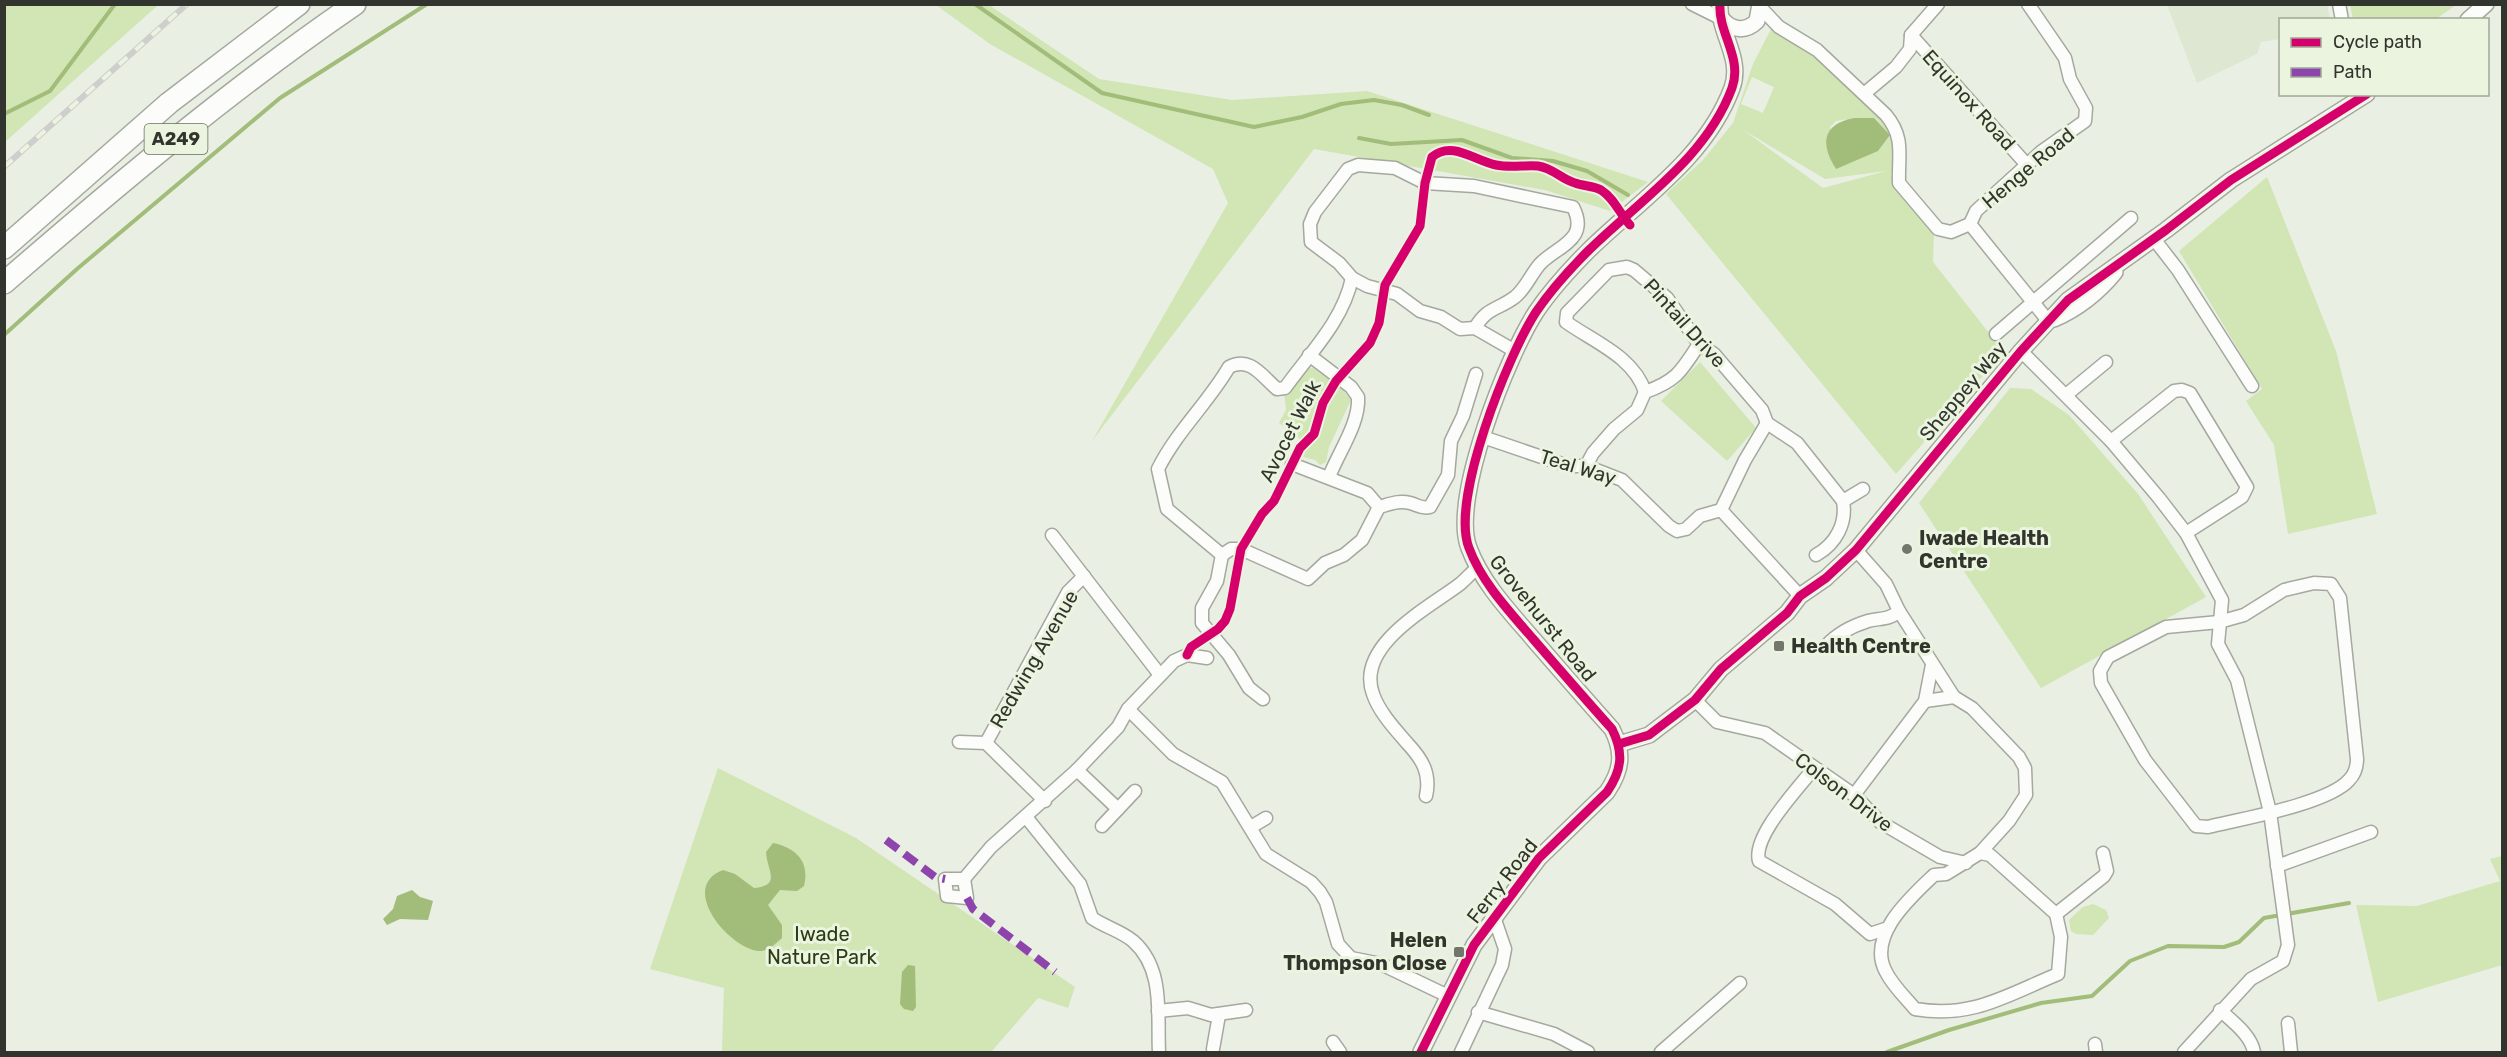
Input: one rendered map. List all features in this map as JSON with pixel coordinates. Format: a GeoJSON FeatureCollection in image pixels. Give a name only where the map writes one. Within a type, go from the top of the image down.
{"type":"FeatureCollection","features":[{"type":"Feature","properties":{"kind":"highway","name":"A249"},"geometry":{"type":"LineString","coordinates":[[4,248],[169,103],[299,4]]}},
{"type":"Feature","properties":{"kind":"highway","name":"A249"},"geometry":{"type":"LineString","coordinates":[[4,283],[117,185],[226,99],[355,4]]}},
{"type":"Feature","properties":{"kind":"street"},"geometry":{"type":"LineString","coordinates":[[1692,4],[1721,12],[1732,28],[1749,27],[1786,31]]}},
{"type":"Feature","properties":{"kind":"street"},"geometry":{"type":"LineString","coordinates":[[1865,93],[1896,67],[1910,49],[1911,35],[1938,4]]}},
{"type":"Feature","properties":{"kind":"street","name":"Henge Road"},"geometry":{"type":"LineString","coordinates":[[1786,31],[1817,50],[1865,93],[1894,124],[1901,141],[1899,183],[1938,229],[1951,232],[1970,224],[1976,211],[2027,165],[2085,121],[2086,108],[2070,79],[2065,58],[2028,4]]}},
{"type":"Feature","properties":{"kind":"street"},"geometry":{"type":"LineString","coordinates":[[2470,18],[2486,4]]}},
{"type":"Feature","properties":{"kind":"street"},"geometry":{"type":"LineString","coordinates":[[1760,6],[1772,21],[1786,31]]}},
{"type":"Feature","properties":{"kind":"street","name":"Grovehurst Road"},"geometry":{"type":"LineString","coordinates":[[1734,56],[1749,27],[1760,14],[1760,6]]}},
{"type":"Feature","properties":{"kind":"street","name":"Grovehurst Road"},"geometry":{"type":"LineString","coordinates":[[1619,744],[1612,729],[1511,614],[1477,568],[1468,545],[1465,513],[1483,437],[1515,351],[1536,313],[1558,283],[1590,249],[1668,180],[1714,122],[1733,86],[1734,56],[1721,12]]}},
{"type":"Feature","properties":{"kind":"street","name":"Equinox Road"},"geometry":{"type":"LineString","coordinates":[[1911,35],[2027,165]]}},
{"type":"Feature","properties":{"kind":"street"},"geometry":{"type":"LineString","coordinates":[[2252,386],[2206,302],[2154,239],[2231,180],[2362,96]]}},
{"type":"Feature","properties":{"kind":"street"},"geometry":{"type":"LineString","coordinates":[[1475,328],[1486,312],[1514,297],[1541,263],[1568,245],[1576,231],[1578,218],[1573,207],[1474,186],[1425,183],[1395,168],[1358,165],[1348,169],[1315,212],[1310,224],[1311,242],[1339,263],[1352,278],[1367,286],[1397,294],[1420,311],[1441,317],[1461,329],[1475,328],[1515,351]]}},
{"type":"Feature","properties":{"kind":"street"},"geometry":{"type":"LineString","coordinates":[[1996,334],[2131,218]]}},
{"type":"Feature","properties":{"kind":"street"},"geometry":{"type":"LineString","coordinates":[[1970,224],[2049,322]]}},
{"type":"Feature","properties":{"kind":"street","name":"Sheppey Way"},"geometry":{"type":"LineString","coordinates":[[1619,744],[1649,735],[1695,700],[1721,669],[1787,614],[1800,596],[1826,578],[1856,550],[2021,351],[2049,322],[2074,310],[2101,289],[2122,262],[2154,239]]}},
{"type":"Feature","properties":{"kind":"street","name":"Pintail Drive"},"geometry":{"type":"LineString","coordinates":[[1645,392],[1641,380],[1629,365],[1566,322],[1567,313],[1609,270],[1627,267],[1644,277],[1667,298],[1699,344],[1736,378],[1762,410],[1767,423],[1797,443],[1843,501]]}},
{"type":"Feature","properties":{"kind":"street"},"geometry":{"type":"LineString","coordinates":[[1222,555],[1167,509],[1158,469],[1167,451],[1193,420],[1229,367],[1238,362],[1249,364],[1277,389],[1285,388],[1336,321],[1347,299],[1352,278]]}},
{"type":"Feature","properties":{"kind":"street"},"geometry":{"type":"LineString","coordinates":[[1586,466],[1593,453],[1614,429],[1637,410],[1645,392],[1668,384],[1683,368],[1699,344]]}},
{"type":"Feature","properties":{"kind":"street"},"geometry":{"type":"LineString","coordinates":[[2021,351],[2111,441],[2186,532],[2222,600],[2218,644],[2236,680],[2270,812],[2288,951],[2283,961],[2251,979],[2220,1010],[2199,1038],[2184,1053]]}},
{"type":"Feature","properties":{"kind":"street"},"geometry":{"type":"LineString","coordinates":[[1310,355],[1351,387],[1358,397],[1355,421],[1337,455],[1329,477]]}},
{"type":"Feature","properties":{"kind":"street"},"geometry":{"type":"LineString","coordinates":[[2066,395],[2106,362]]}},
{"type":"Feature","properties":{"kind":"street"},"geometry":{"type":"LineString","coordinates":[[1263,699],[1249,688],[1229,655],[1202,623],[1202,608],[1217,581],[1222,555],[1231,549],[1241,549],[1308,579],[1325,563],[1344,555],[1362,540],[1379,507],[1395,502],[1410,503],[1424,509],[1430,507],[1448,475],[1451,441],[1463,416],[1476,374]]}},
{"type":"Feature","properties":{"kind":"street"},"geometry":{"type":"LineString","coordinates":[[2111,441],[2174,392],[2182,390],[2190,393],[2247,488],[2242,497],[2186,532]]}},
{"type":"Feature","properties":{"kind":"street"},"geometry":{"type":"LineString","coordinates":[[1767,423],[1745,460],[1721,510],[1800,596]]}},
{"type":"Feature","properties":{"kind":"street","name":"Teal Way"},"geometry":{"type":"LineString","coordinates":[[1483,437],[1568,466],[1586,466],[1622,480],[1677,531],[1686,529],[1700,516],[1721,510]]}},
{"type":"Feature","properties":{"kind":"street"},"geometry":{"type":"LineString","coordinates":[[1292,464],[1367,492],[1379,507]]}},
{"type":"Feature","properties":{"kind":"street"},"geometry":{"type":"LineString","coordinates":[[1816,555],[1838,533],[1844,520],[1843,501],[1863,489]]}},
{"type":"Feature","properties":{"kind":"street"},"geometry":{"type":"LineString","coordinates":[[1052,535],[1160,675]]}},
{"type":"Feature","properties":{"kind":"street"},"geometry":{"type":"LineString","coordinates":[[1856,550],[1886,584],[1899,611],[1954,697],[1972,708],[2019,757],[2025,768],[2026,795],[2009,821],[1980,853],[1946,874],[1934,875],[1888,928],[1881,950],[1885,971],[1915,1008],[1938,1013],[1963,1012],[2058,974],[2061,937],[2056,914],[1990,855],[1980,853]]}},
{"type":"Feature","properties":{"kind":"street"},"geometry":{"type":"LineString","coordinates":[[1426,796],[1434,783],[1426,767],[1392,725],[1373,693],[1372,667],[1386,643],[1402,626],[1477,568]]}},
{"type":"Feature","properties":{"kind":"street","name":"Redwing Avenue"},"geometry":{"type":"LineString","coordinates":[[986,743],[1068,592],[1084,576]]}},
{"type":"Feature","properties":{"kind":"street"},"geometry":{"type":"LineString","coordinates":[[2314,583],[2331,585],[2340,597],[2357,759],[2355,770],[2349,781],[2339,788],[2270,812],[2208,827],[2192,823],[2145,760],[2101,683],[2100,671],[2108,657],[2166,627],[2219,622],[2244,615],[2284,591],[2314,583]]}},
{"type":"Feature","properties":{"kind":"street"},"geometry":{"type":"LineString","coordinates":[[1827,645],[1837,634],[1867,622],[1893,617],[1899,611]]}},
{"type":"Feature","properties":{"kind":"street"},"geometry":{"type":"LineString","coordinates":[[964,879],[991,847],[1077,770],[1118,727],[1128,709],[1174,661],[1187,655],[1206,658]]}},
{"type":"Feature","properties":{"kind":"street"},"geometry":{"type":"LineString","coordinates":[[1854,795],[1925,701],[1932,665]]}},
{"type":"Feature","properties":{"kind":"street"},"geometry":{"type":"LineString","coordinates":[[1925,701],[1954,697]]}},
{"type":"Feature","properties":{"kind":"street","name":"Colson Drive"},"geometry":{"type":"LineString","coordinates":[[1695,700],[1717,722],[1765,733],[1854,795],[1880,822],[1940,857],[1965,863]]}},
{"type":"Feature","properties":{"kind":"street"},"geometry":{"type":"LineString","coordinates":[[1128,709],[1173,754],[1222,782],[1266,854],[1311,882],[1320,892],[1326,902],[1338,944],[1351,958],[1381,964],[1448,996]]}},
{"type":"Feature","properties":{"kind":"street","name":"Redwing Avenue"},"geometry":{"type":"LineString","coordinates":[[959,742],[986,743],[1045,801]]}},
{"type":"Feature","properties":{"kind":"street","name":"Ferry Road"},"geometry":{"type":"LineString","coordinates":[[1421,1053],[1474,945],[1495,920],[1539,858],[1611,787],[1622,757],[1619,744]]}},
{"type":"Feature","properties":{"kind":"street"},"geometry":{"type":"LineString","coordinates":[[1814,768],[1764,833],[1756,851],[1758,861],[1835,904],[1870,934],[1888,928]]}},
{"type":"Feature","properties":{"kind":"street"},"geometry":{"type":"LineString","coordinates":[[1077,770],[1118,809]]}},
{"type":"Feature","properties":{"kind":"street"},"geometry":{"type":"LineString","coordinates":[[1102,826],[1135,791]]}},
{"type":"Feature","properties":{"kind":"street"},"geometry":{"type":"LineString","coordinates":[[1026,817],[1080,884],[1085,893],[1089,912],[1098,922],[1132,940],[1152,967],[1158,1011],[1159,1053]]}},
{"type":"Feature","properties":{"kind":"street"},"geometry":{"type":"LineString","coordinates":[[1251,827],[1266,818]]}},
{"type":"Feature","properties":{"kind":"street"},"geometry":{"type":"LineString","coordinates":[[2277,866],[2371,832]]}},
{"type":"Feature","properties":{"kind":"street"},"geometry":{"type":"LineString","coordinates":[[2056,914],[2108,871],[2103,854]]}},
{"type":"Feature","properties":{"kind":"street"},"geometry":{"type":"LineString","coordinates":[[1461,1053],[1478,1011],[1502,965],[1505,949],[1495,920]]}},
{"type":"Feature","properties":{"kind":"street"},"geometry":{"type":"LineString","coordinates":[[1661,1053],[1740,983]]}},
{"type":"Feature","properties":{"kind":"street"},"geometry":{"type":"LineString","coordinates":[[1158,1011],[1188,1008],[1219,1015],[1246,1010]]}},
{"type":"Feature","properties":{"kind":"street"},"geometry":{"type":"LineString","coordinates":[[2220,1010],[2239,1027],[2253,1045],[2254,1053]]}},
{"type":"Feature","properties":{"kind":"street"},"geometry":{"type":"LineString","coordinates":[[1478,1011],[1554,1034],[1588,1053]]}},
{"type":"Feature","properties":{"kind":"street"},"geometry":{"type":"LineString","coordinates":[[1213,1049],[1219,1015]]}},
{"type":"Feature","properties":{"kind":"street"},"geometry":{"type":"LineString","coordinates":[[2288,1023],[2291,1053]]}},
{"type":"Feature","properties":{"kind":"shaded area"},"geometry":{"type":"Polygon","coordinates":[[[2167,5],[2327,5],[2330,18],[2279,18],[2279,39],[2261,42],[2257,54],[2197,83],[2167,5]]]}},
{"type":"Feature","properties":{"kind":"shaded area"},"geometry":{"type":"Polygon","coordinates":[[[1854,118],[1874,118],[1890,135],[1878,151],[1836,169],[1828,151],[1827,136],[1835,125],[1854,118]]]}},
{"type":"Feature","properties":{"kind":"shaded area"},"geometry":{"type":"Polygon","coordinates":[[[773,843],[788,848],[799,857],[805,869],[804,886],[797,891],[780,890],[768,905],[782,925],[782,938],[768,949],[758,951],[746,947],[722,928],[706,902],[705,889],[710,878],[723,870],[735,874],[754,888],[768,884],[771,876],[766,852],[773,843]]]}},
{"type":"Feature","properties":{"kind":"shaded area"},"geometry":{"type":"Polygon","coordinates":[[[412,890],[420,897],[433,901],[428,920],[400,919],[387,925],[383,919],[393,909],[397,896],[412,890]]]}},
{"type":"Feature","properties":{"kind":"shaded area"},"geometry":{"type":"Polygon","coordinates":[[[908,965],[915,966],[916,1007],[913,1011],[904,1009],[900,1004],[902,972],[908,965]]]}},
{"type":"Feature","properties":{"kind":"green space"},"geometry":{"type":"Polygon","coordinates":[[[5,4],[158,4],[158,5],[5,142],[5,4]]]}},
{"type":"Feature","properties":{"kind":"green space"},"geometry":{"type":"Polygon","coordinates":[[[2350,4],[2456,5],[2437,18],[2353,18],[2350,4]]]}},
{"type":"Feature","properties":{"kind":"green space"},"geometry":{"type":"Polygon","coordinates":[[[936,5],[989,5],[1099,79],[1232,100],[1367,91],[1648,182],[1610,211],[1545,190],[1314,149],[1092,441],[1228,203],[1213,169],[990,44],[936,5]]]}},
{"type":"Feature","properties":{"kind":"green space"},"geometry":{"type":"Polygon","coordinates":[[[1771,29],[1805,50],[1857,92],[1888,123],[1897,147],[1891,173],[1893,186],[1934,235],[1933,262],[2004,352],[1896,474],[1666,194],[1703,160],[1733,123],[1753,64],[1771,29]],[[1752,77],[1741,104],[1763,113],[1774,87],[1752,77]],[[1874,118],[1836,121],[1830,127],[1848,162],[1878,151],[1890,135],[1874,118]],[[1742,129],[1823,188],[1886,171],[1825,179],[1742,129]]]}},
{"type":"Feature","properties":{"kind":"green space"},"geometry":{"type":"Polygon","coordinates":[[[2267,177],[2336,351],[2377,514],[2288,534],[2274,445],[2246,401],[2262,389],[2179,251],[2267,177]]]}},
{"type":"Feature","properties":{"kind":"green space"},"geometry":{"type":"Polygon","coordinates":[[[1700,362],[1756,428],[1727,461],[1661,401],[1700,362]]]}},
{"type":"Feature","properties":{"kind":"green space"},"geometry":{"type":"Polygon","coordinates":[[[1313,368],[1343,390],[1351,400],[1329,447],[1326,462],[1320,465],[1315,460],[1300,456],[1308,445],[1279,423],[1286,410],[1284,392],[1305,369],[1313,368]]]}},
{"type":"Feature","properties":{"kind":"green space"},"geometry":{"type":"Polygon","coordinates":[[[2010,388],[2031,389],[2069,415],[2138,494],[2206,597],[2041,688],[1919,503],[2010,388]]]}},
{"type":"Feature","properties":{"kind":"green space","name":"Iwade Nature Park"},"geometry":{"type":"Polygon","coordinates":[[[718,768],[856,838],[1075,987],[1068,1008],[1038,998],[991,1052],[722,1052],[724,988],[650,969],[718,768]]]}},
{"type":"Feature","properties":{"kind":"green space"},"geometry":{"type":"Polygon","coordinates":[[[2502,856],[2502,965],[2378,1002],[2356,905],[2417,906],[2500,881],[2490,859],[2502,856]]]}},
{"type":"Feature","properties":{"kind":"green space"},"geometry":{"type":"Polygon","coordinates":[[[2093,904],[2106,910],[2109,918],[2093,935],[2076,934],[2071,931],[2069,920],[2083,907],[2093,904]]]}},
{"type":"Feature","properties":{"kind":"waterway"},"geometry":{"type":"LineString","coordinates":[[4,114],[50,91],[115,4]]}},
{"type":"Feature","properties":{"kind":"waterway"},"geometry":{"type":"LineString","coordinates":[[4,335],[77,269],[280,98],[427,4]]}},
{"type":"Feature","properties":{"kind":"waterway"},"geometry":{"type":"LineString","coordinates":[[975,4],[1102,93],[1254,127],[1302,117],[1341,104],[1374,100],[1402,105],[1429,115]]}},
{"type":"Feature","properties":{"kind":"waterway"},"geometry":{"type":"LineString","coordinates":[[1359,138],[1391,144],[1462,140],[1512,158],[1553,161],[1587,171],[1628,195]]}},
{"type":"Feature","properties":{"kind":"waterway"},"geometry":{"type":"LineString","coordinates":[[1887,1052],[1949,1030],[2041,1003],[2092,996],[2130,961],[2168,946],[2224,947],[2239,942],[2264,918],[2349,903]]}},
{"type":"Feature","properties":{"kind":"railway"},"geometry":{"type":"LineString","coordinates":[[4,167],[187,4]]}},
{"type":"Feature","properties":{"kind":"marked path"},"geometry":{"type":"LineString","coordinates":[[886,840],[935,877],[945,879]]}},
{"type":"Feature","properties":{"kind":"marked path"},"geometry":{"type":"LineString","coordinates":[[967,898],[973,909],[1055,972]]}},
{"type":"Feature","properties":{"kind":"cycle path"},"geometry":{"type":"LineString","coordinates":[[1421,1052],[1474,945],[1539,858],[1607,792],[1618,769],[1620,754],[1612,729],[1506,608],[1481,573],[1469,548],[1465,526],[1468,497],[1474,464],[1497,393],[1536,312],[1582,257],[1689,157],[1706,136],[1720,113],[1735,77],[1733,56],[1720,15],[1720,4]]}},
{"type":"Feature","properties":{"kind":"cycle path"},"geometry":{"type":"LineString","coordinates":[[1619,744],[1649,735],[1695,700],[1721,669],[1787,613],[1800,596],[1826,578],[1856,550],[2021,351],[2068,300],[2231,180],[2364,96]]}},
{"type":"Feature","properties":{"kind":"cycle path","name":"Avocet Walk"},"geometry":{"type":"LineString","coordinates":[[1187,655],[1191,647],[1218,629],[1225,621],[1230,609],[1241,549],[1262,514],[1274,501],[1300,448],[1314,434],[1323,403],[1336,381],[1370,343],[1379,323],[1385,285],[1420,226],[1425,183],[1432,157],[1440,152],[1456,151],[1496,165],[1543,167],[1570,181],[1601,190],[1610,198],[1630,225]]}},
{"type":"Feature","properties":{"kind":"place","name":"Iwade Health Centre"},"geometry":{"type":"Point","coordinates":[1907,549]}},
{"type":"Feature","properties":{"kind":"place","name":"Health Centre"},"geometry":{"type":"Point","coordinates":[1779,646]}},
{"type":"Feature","properties":{"kind":"place","name":"Helen Thompson Close"},"geometry":{"type":"Point","coordinates":[1459,952]}}]}
